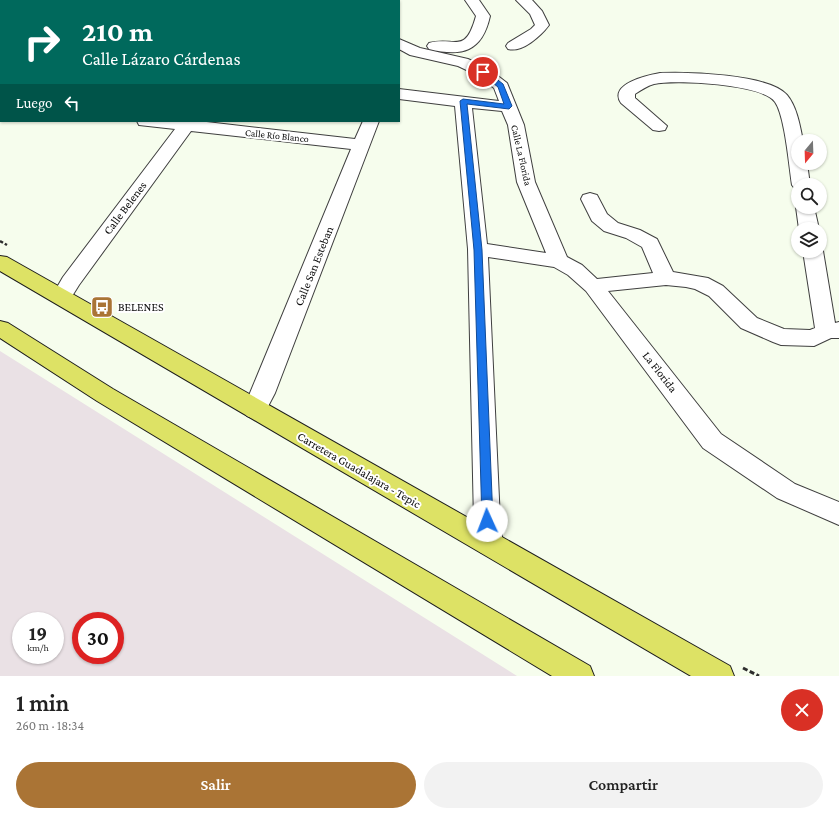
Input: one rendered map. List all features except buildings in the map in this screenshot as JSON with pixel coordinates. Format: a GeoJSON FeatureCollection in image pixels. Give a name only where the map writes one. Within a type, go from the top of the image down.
{"type":"FeatureCollection","features":[{"type":"Feature","properties":{"kind":"highway","name":"Carretera Guadalajara - Tepic"},"geometry":{"type":"LineString","coordinates":[[0,262],[62,296],[255,410],[719,676]]}},
{"type":"Feature","properties":{"kind":"highway"},"geometry":{"type":"LineString","coordinates":[[0,328],[105,395],[579,676]]}},
{"type":"Feature","properties":{"kind":"street"},"geometry":{"type":"LineString","coordinates":[[400,42],[461,48],[471,42],[481,24],[482,16],[472,0]]}},
{"type":"Feature","properties":{"kind":"street"},"geometry":{"type":"LineString","coordinates":[[512,46],[536,32],[542,25],[540,17],[534,8],[523,0]]}},
{"type":"Feature","properties":{"kind":"street","name":"Calle La Florida"},"geometry":{"type":"LineString","coordinates":[[400,43],[415,52],[463,62],[483,72],[500,86],[516,125],[526,182],[559,261]]}},
{"type":"Feature","properties":{"kind":"street"},"geometry":{"type":"LineString","coordinates":[[659,126],[627,100],[627,92],[635,86],[650,80],[673,78],[740,82],[767,90],[779,96],[784,103],[791,126],[800,178]]}},
{"type":"Feature","properties":{"kind":"street"},"geometry":{"type":"LineString","coordinates":[[400,94],[509,106]]}},
{"type":"Feature","properties":{"kind":"street"},"geometry":{"type":"LineString","coordinates":[[463,101],[478,250],[487,521],[490,544]]}},
{"type":"Feature","properties":{"kind":"street","name":"Calle Río Blanco"},"geometry":{"type":"LineString","coordinates":[[166,122],[188,123],[361,145]]}},
{"type":"Feature","properties":{"kind":"street","name":"Calle San Esteban"},"geometry":{"type":"LineString","coordinates":[[255,410],[264,393],[371,122]]}},
{"type":"Feature","properties":{"kind":"street","name":"Calle Belenes"},"geometry":{"type":"LineString","coordinates":[[62,296],[75,276],[188,123]]}},
{"type":"Feature","properties":{"kind":"street"},"geometry":{"type":"LineString","coordinates":[[590,199],[599,217],[611,227],[633,234],[650,243],[666,278]]}},
{"type":"Feature","properties":{"kind":"street","name":"La Florida"},"geometry":{"type":"LineString","coordinates":[[478,250],[559,261],[575,270],[593,286],[712,441],[786,491],[839,514]]}},
{"type":"Feature","properties":{"kind":"street"},"geometry":{"type":"LineString","coordinates":[[593,286],[666,278],[700,282],[716,291],[749,323],[781,337],[814,338],[833,330],[815,258]]}},
{"type":"Feature","properties":{"kind":"shaded area"},"geometry":{"type":"Polygon","coordinates":[[[0,351],[517,676],[0,676],[0,351]]]}},
{"type":"Feature","properties":{"kind":"place","name":"BELENES"},"geometry":{"type":"Point","coordinates":[102,307]}},
{"type":"Feature","properties":{"kind":"route"},"geometry":{"type":"LineString","coordinates":[[483,72],[500,86],[509,106],[463,101],[478,250],[487,521]]}}]}
